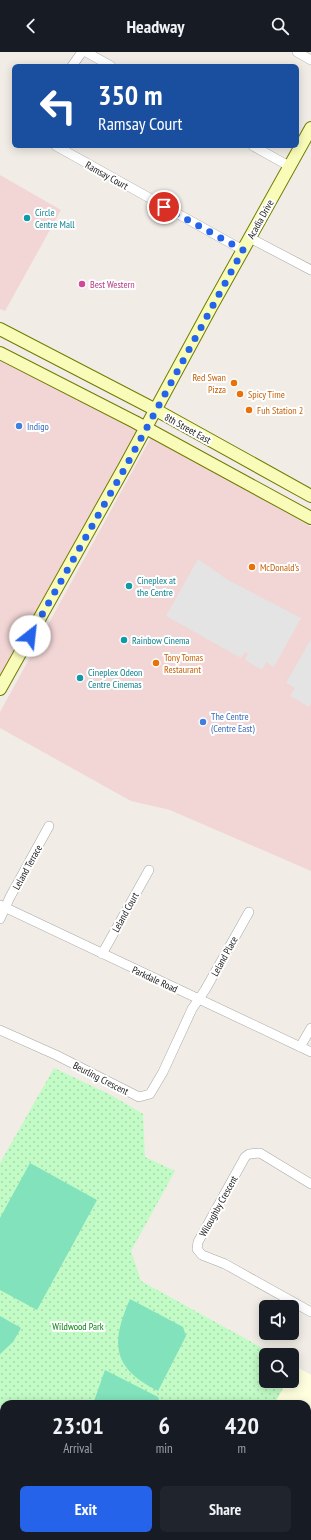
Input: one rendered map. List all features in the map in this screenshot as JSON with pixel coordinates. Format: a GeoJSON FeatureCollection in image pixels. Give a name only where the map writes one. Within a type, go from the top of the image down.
{"type":"FeatureCollection","features":[{"type":"Feature","properties":{"kind":"main road","name":"Acadia Drive"},"geometry":{"type":"LineString","coordinates":[[0,689],[311,128]]}},
{"type":"Feature","properties":{"kind":"main road","name":"8th Street East"},"geometry":{"type":"LineString","coordinates":[[0,329],[156,410],[311,496]]}},
{"type":"Feature","properties":{"kind":"main road","name":"8th Street East"},"geometry":{"type":"LineString","coordinates":[[0,353],[146,428],[311,518]]}},
{"type":"Feature","properties":{"kind":"street"},"geometry":{"type":"LineString","coordinates":[[73,64],[82,52]]}},
{"type":"Feature","properties":{"kind":"street"},"geometry":{"type":"LineString","coordinates":[[86,52],[107,64]]}},
{"type":"Feature","properties":{"kind":"street"},"geometry":{"type":"LineString","coordinates":[[297,52],[311,60]]}},
{"type":"Feature","properties":{"kind":"street","name":"Ramsay Court"},"geometry":{"type":"LineString","coordinates":[[60,148],[243,250]]}},
{"type":"Feature","properties":{"kind":"street"},"geometry":{"type":"LineString","coordinates":[[257,148],[289,166]]}},
{"type":"Feature","properties":{"kind":"street"},"geometry":{"type":"LineString","coordinates":[[250,238],[311,270]]}},
{"type":"Feature","properties":{"kind":"street","name":"Leland Terrace"},"geometry":{"type":"LineString","coordinates":[[2,906],[49,826]]}},
{"type":"Feature","properties":{"kind":"street","name":"Leland Court"},"geometry":{"type":"LineString","coordinates":[[102,954],[149,870]]}},
{"type":"Feature","properties":{"kind":"street"},"geometry":{"type":"LineString","coordinates":[[0,919],[2,906]]}},
{"type":"Feature","properties":{"kind":"street","name":"Parkdale Road"},"geometry":{"type":"LineString","coordinates":[[2,906],[311,1052]]}},
{"type":"Feature","properties":{"kind":"street","name":"Leland Place"},"geometry":{"type":"LineString","coordinates":[[199,999],[249,912]]}},
{"type":"Feature","properties":{"kind":"street","name":"Beurling Crescent"},"geometry":{"type":"LineString","coordinates":[[0,1030],[56,1055],[139,1097],[150,1094],[163,1072],[192,1009],[199,999]]}},
{"type":"Feature","properties":{"kind":"street"},"geometry":{"type":"LineString","coordinates":[[300,1047],[311,1028]]}},
{"type":"Feature","properties":{"kind":"street","name":"Wiloughby Crescent"},"geometry":{"type":"LineString","coordinates":[[311,1184],[260,1153],[249,1154],[245,1157],[202,1235],[197,1249],[202,1255],[225,1264],[311,1312]]}},
{"type":"Feature","properties":{"kind":"shaded area"},"geometry":{"type":"Polygon","coordinates":[[[0,175],[61,210],[5,311],[0,309],[0,175]]]}},
{"type":"Feature","properties":{"kind":"shaded area"},"geometry":{"type":"Polygon","coordinates":[[[0,353],[146,428],[0,689],[0,353]]]}},
{"type":"Feature","properties":{"kind":"shaded area"},"geometry":{"type":"Polygon","coordinates":[[[154,432],[162,440],[311,527],[311,871],[170,810],[131,801],[0,728],[0,712],[154,432]]]}},
{"type":"Feature","properties":{"kind":"shaded area"},"geometry":{"type":"Polygon","coordinates":[[[198,559],[228,580],[301,618],[274,667],[266,662],[262,670],[245,660],[248,654],[245,652],[241,658],[166,616],[198,559]]]}},
{"type":"Feature","properties":{"kind":"shaded area"},"geometry":{"type":"Polygon","coordinates":[[[311,639],[311,703],[309,707],[290,696],[295,688],[286,683],[311,639]]]}},
{"type":"Feature","properties":{"kind":"shaded area"},"geometry":{"type":"Polygon","coordinates":[[[299,1368],[311,1375],[311,1400],[276,1400],[283,1388],[299,1388],[299,1368]]]}},
{"type":"Feature","properties":{"kind":"green space","name":"Wildwood Park"},"geometry":{"type":"Polygon","coordinates":[[[54,1068],[111,1095],[143,1114],[145,1157],[175,1171],[131,1251],[141,1281],[262,1348],[259,1348],[259,1388],[283,1388],[276,1400],[0,1400],[0,1163],[54,1068]]]}},
{"type":"Feature","properties":{"kind":"green space"},"geometry":{"type":"Polygon","coordinates":[[[30,1163],[97,1200],[37,1310],[0,1290],[0,1218],[30,1163]]]}},
{"type":"Feature","properties":{"kind":"green space"},"geometry":{"type":"Polygon","coordinates":[[[130,1299],[183,1327],[186,1336],[158,1391],[131,1373],[123,1363],[119,1352],[118,1341],[120,1329],[130,1299]]]}},
{"type":"Feature","properties":{"kind":"green space"},"geometry":{"type":"Polygon","coordinates":[[[0,1316],[21,1328],[13,1342],[0,1354],[0,1316]]]}},
{"type":"Feature","properties":{"kind":"green space"},"geometry":{"type":"Polygon","coordinates":[[[105,1370],[158,1397],[159,1400],[94,1400],[105,1370]]]}},
{"type":"Feature","properties":{"kind":"place","name":"Circle Centre Mall"},"geometry":{"type":"Point","coordinates":[27,218]}},
{"type":"Feature","properties":{"kind":"place","name":"Best Western"},"geometry":{"type":"Point","coordinates":[82,284]}},
{"type":"Feature","properties":{"kind":"place","name":"Red Swan Pizza"},"geometry":{"type":"Point","coordinates":[234,383]}},
{"type":"Feature","properties":{"kind":"place","name":"Spicy Time"},"geometry":{"type":"Point","coordinates":[240,394]}},
{"type":"Feature","properties":{"kind":"place","name":"Fuh Station 2"},"geometry":{"type":"Point","coordinates":[249,410]}},
{"type":"Feature","properties":{"kind":"place","name":"Indigo"},"geometry":{"type":"Point","coordinates":[19,426]}},
{"type":"Feature","properties":{"kind":"place","name":"McDonald's"},"geometry":{"type":"Point","coordinates":[252,567]}},
{"type":"Feature","properties":{"kind":"place","name":"Cineplex at the Centre"},"geometry":{"type":"Point","coordinates":[129,586]}},
{"type":"Feature","properties":{"kind":"place","name":"Rainbow Cinema"},"geometry":{"type":"Point","coordinates":[124,640]}},
{"type":"Feature","properties":{"kind":"place","name":"Tony Tomas Restaurant"},"geometry":{"type":"Point","coordinates":[156,663]}},
{"type":"Feature","properties":{"kind":"place","name":"Cineplex Odeon Centre Cinemas"},"geometry":{"type":"Point","coordinates":[80,678]}},
{"type":"Feature","properties":{"kind":"place","name":"The Centre (Centre East)"},"geometry":{"type":"Point","coordinates":[203,722]}},
{"type":"Feature","properties":{"kind":"route"},"geometry":{"type":"LineString","coordinates":[[30,636],[126,466],[210,308],[243,250],[164,207]]}}]}
